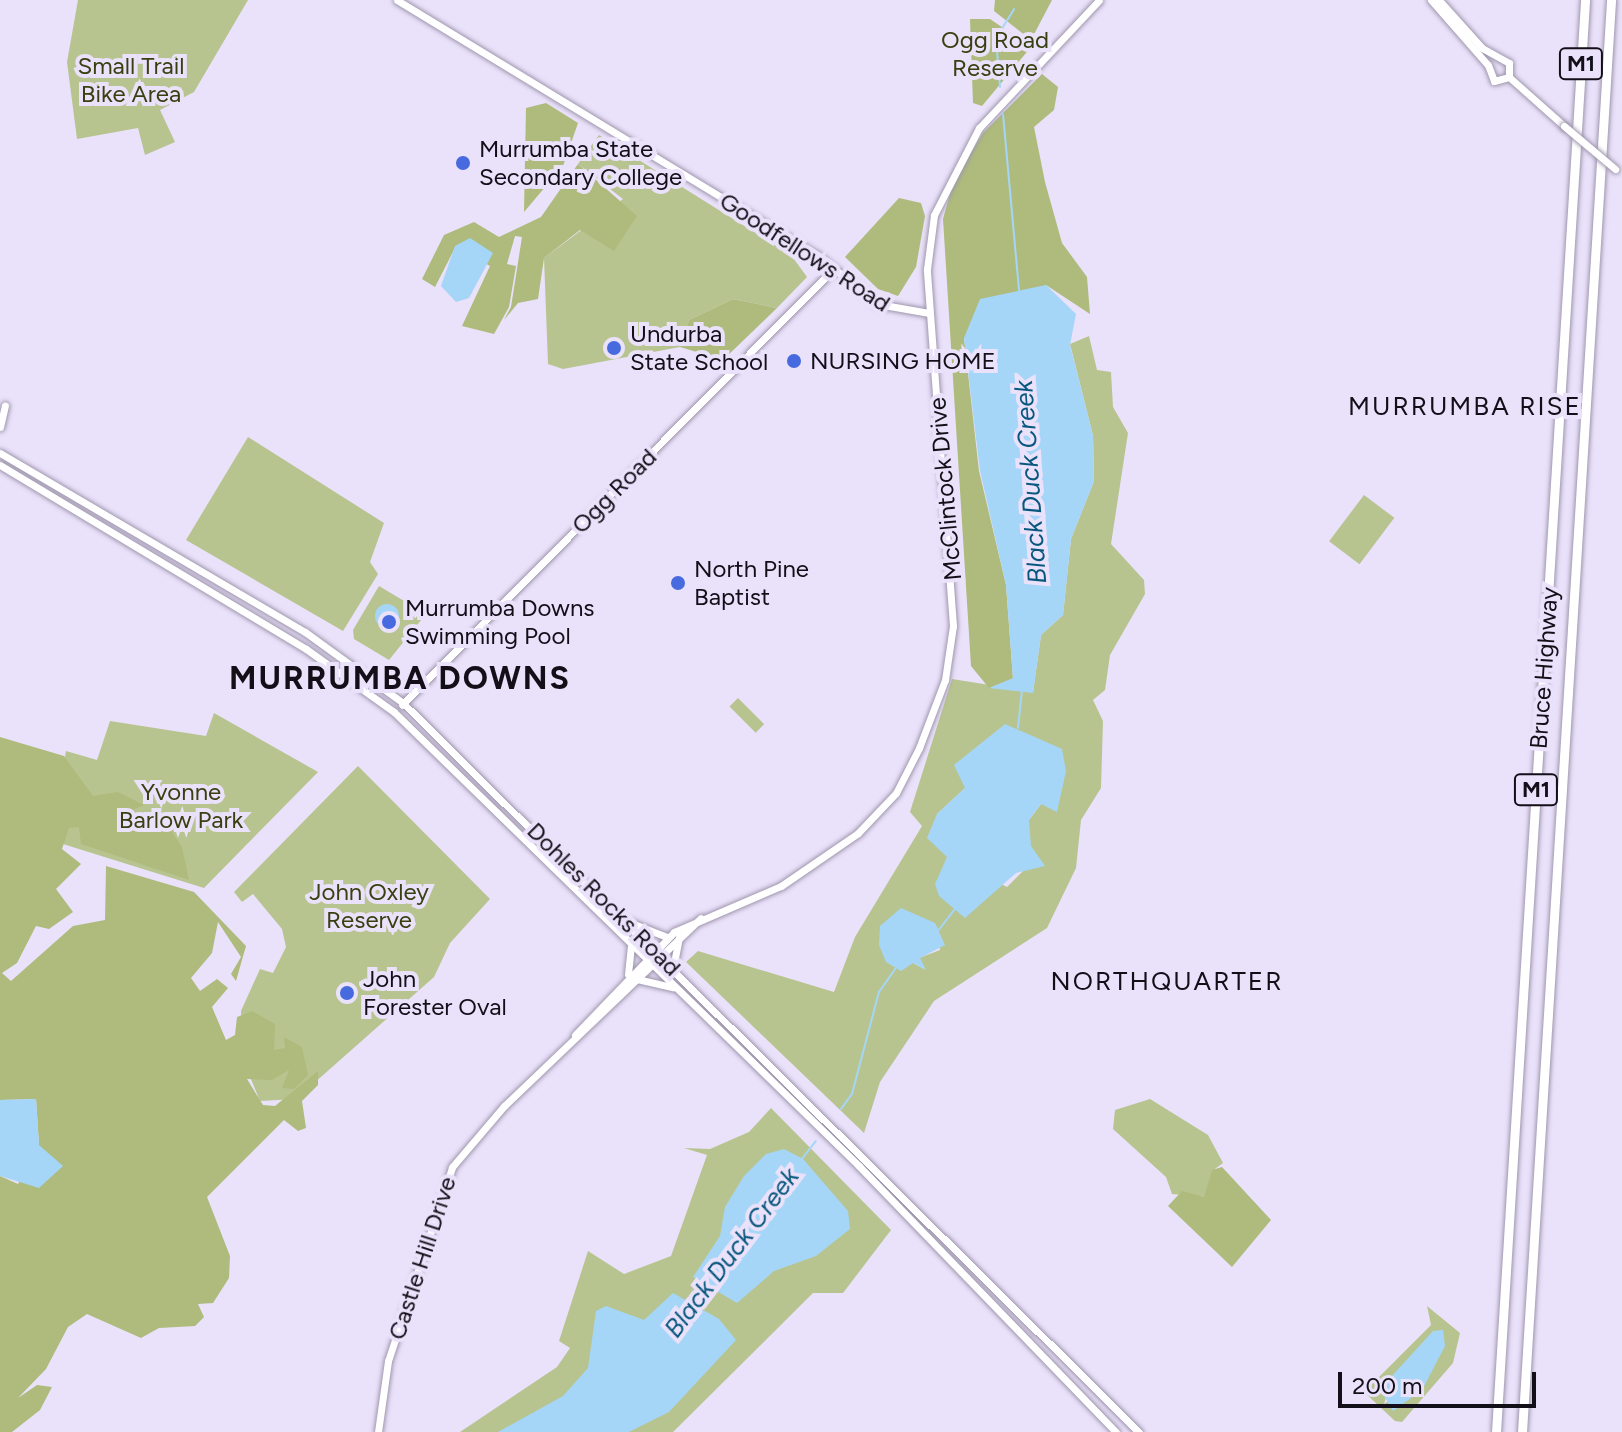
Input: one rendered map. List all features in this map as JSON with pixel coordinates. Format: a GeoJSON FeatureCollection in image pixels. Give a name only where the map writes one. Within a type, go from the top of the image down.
{"type":"FeatureCollection","features":[{"type":"Feature","properties":{"kind":"highway","name":"Bruce Highway"},"geometry":{"type":"LineString","coordinates":[[1496,1432],[1585,0]]}},
{"type":"Feature","properties":{"kind":"highway","name":"Bruce Highway"},"geometry":{"type":"LineString","coordinates":[[1522,1432],[1611,0]]}},
{"type":"Feature","properties":{"kind":"main road","name":"Goodfellows Road"},"geometry":{"type":"LineString","coordinates":[[397,0],[833,269],[893,312],[929,313]]}},
{"type":"Feature","properties":{"kind":"main road","name":"McClintock Drive"},"geometry":{"type":"LineString","coordinates":[[650,965],[667,937],[702,918],[801,876],[858,833],[896,793],[942,691],[953,582],[929,313],[930,239],[951,171],[995,109],[1099,0]]}},
{"type":"Feature","properties":{"kind":"main road"},"geometry":{"type":"LineString","coordinates":[[1431,0],[1488,65],[1494,81],[1509,77]]}},
{"type":"Feature","properties":{"kind":"main road"},"geometry":{"type":"LineString","coordinates":[[1439,0],[1496,59],[1509,63],[1509,77],[1622,175]]}},
{"type":"Feature","properties":{"kind":"main road"},"geometry":{"type":"LineString","coordinates":[[1488,65],[1496,59]]}},
{"type":"Feature","properties":{"kind":"main road","name":"Ogg Road"},"geometry":{"type":"LineString","coordinates":[[394,712],[833,269]]}},
{"type":"Feature","properties":{"kind":"main road"},"geometry":{"type":"LineString","coordinates":[[0,427],[5,406]]}},
{"type":"Feature","properties":{"kind":"main road","name":"Dohles Rocks Road"},"geometry":{"type":"LineString","coordinates":[[0,453],[305,632],[403,703],[1139,1432]]}},
{"type":"Feature","properties":{"kind":"main road","name":"Dohles Rocks Road"},"geometry":{"type":"LineString","coordinates":[[0,465],[306,649],[394,712],[674,987],[1116,1432]]}},
{"type":"Feature","properties":{"kind":"main road","name":"McClintock Drive"},"geometry":{"type":"LineString","coordinates":[[644,958],[679,937],[702,918]]}},
{"type":"Feature","properties":{"kind":"main road"},"geometry":{"type":"LineString","coordinates":[[624,920],[667,937]]}},
{"type":"Feature","properties":{"kind":"main road"},"geometry":{"type":"LineString","coordinates":[[673,968],[679,937]]}},
{"type":"Feature","properties":{"kind":"main road"},"geometry":{"type":"LineString","coordinates":[[628,974],[631,946]]}},
{"type":"Feature","properties":{"kind":"main road","name":"Castle Hill Drive"},"geometry":{"type":"LineString","coordinates":[[575,1035],[644,958]]}},
{"type":"Feature","properties":{"kind":"main road","name":"Castle Hill Drive"},"geometry":{"type":"LineString","coordinates":[[378,1432],[388,1361],[444,1182],[482,1127],[650,965]]}},
{"type":"Feature","properties":{"kind":"main road"},"geometry":{"type":"LineString","coordinates":[[637,979],[674,987]]}},
{"type":"Feature","properties":{"kind":"green space","name":"Small Trail Bike Area"},"geometry":{"type":"Polygon","coordinates":[[[78,0],[248,0],[194,92],[160,110],[175,142],[145,155],[138,128],[77,139],[67,62],[78,0]]]}},
{"type":"Feature","properties":{"kind":"green space"},"geometry":{"type":"Polygon","coordinates":[[[995,0],[1052,0],[1031,40],[994,11],[995,0]]]}},
{"type":"Feature","properties":{"kind":"green space","name":"Ogg Road Reserve"},"geometry":{"type":"Polygon","coordinates":[[[970,19],[990,19],[1031,47],[982,106],[973,103],[970,19]]]}},
{"type":"Feature","properties":{"kind":"green space"},"geometry":{"type":"Polygon","coordinates":[[[1042,74],[1058,87],[1054,110],[1034,127],[1045,182],[1062,243],[1087,277],[1090,314],[1046,285],[964,338],[979,471],[1006,585],[1013,679],[989,688],[971,666],[943,219],[954,180],[983,133],[1042,74]]]}},
{"type":"Feature","properties":{"kind":"green space"},"geometry":{"type":"Polygon","coordinates":[[[546,103],[578,123],[563,166],[524,212],[526,108],[546,103]]]}},
{"type":"Feature","properties":{"kind":"green space"},"geometry":{"type":"Polygon","coordinates":[[[599,135],[791,255],[807,277],[777,308],[733,299],[689,320],[680,347],[563,369],[548,364],[544,258],[623,199],[578,164],[599,135]]]}},
{"type":"Feature","properties":{"kind":"green space"},"geometry":{"type":"Polygon","coordinates":[[[578,164],[637,216],[614,251],[580,230],[544,258],[538,299],[518,303],[504,320],[511,307],[522,237],[515,236],[507,264],[516,266],[509,307],[494,334],[462,326],[490,266],[456,246],[435,287],[422,279],[444,235],[474,222],[499,237],[541,217],[578,164]]]}},
{"type":"Feature","properties":{"kind":"green space"},"geometry":{"type":"Polygon","coordinates":[[[899,198],[921,203],[925,216],[916,267],[898,296],[878,289],[845,257],[899,198]]]}},
{"type":"Feature","properties":{"kind":"green space"},"geometry":{"type":"Polygon","coordinates":[[[733,299],[777,308],[723,360],[680,347],[689,320],[733,299]]]}},
{"type":"Feature","properties":{"kind":"green space"},"geometry":{"type":"Polygon","coordinates":[[[1089,336],[1097,370],[1111,372],[1113,407],[1128,433],[1111,544],[1144,580],[1145,594],[1110,655],[1105,690],[1093,700],[1103,721],[1101,788],[1081,820],[1076,868],[1047,928],[934,1001],[880,1082],[864,1133],[686,962],[698,951],[834,992],[855,937],[922,826],[910,812],[952,679],[1033,692],[1041,635],[1063,615],[1071,539],[1094,481],[1093,436],[1070,344],[1089,336]],[[1066,771],[965,788],[937,814],[948,857],[1007,887],[1026,868],[1029,820],[1066,771]],[[935,923],[913,963],[924,969],[919,958],[940,950],[935,923]]]}},
{"type":"Feature","properties":{"kind":"green space"},"geometry":{"type":"Polygon","coordinates":[[[248,437],[384,523],[370,562],[378,574],[343,631],[186,540],[248,437]]]}},
{"type":"Feature","properties":{"kind":"green space"},"geometry":{"type":"Polygon","coordinates":[[[1364,495],[1394,518],[1359,564],[1329,541],[1364,495]]]}},
{"type":"Feature","properties":{"kind":"green space","name":"Murrumba Downs Swimming Pool"},"geometry":{"type":"Polygon","coordinates":[[[379,586],[426,614],[389,660],[354,639],[353,630],[379,586]]]}},
{"type":"Feature","properties":{"kind":"green space"},"geometry":{"type":"Polygon","coordinates":[[[738,698],[764,724],[756,733],[730,706],[738,698]]]}},
{"type":"Feature","properties":{"kind":"green space","name":"Yvonne Barlow Park"},"geometry":{"type":"Polygon","coordinates":[[[214,713],[318,772],[204,888],[50,840],[66,751],[97,760],[110,721],[206,736],[214,713]]]}},
{"type":"Feature","properties":{"kind":"green space"},"geometry":{"type":"Polygon","coordinates":[[[0,737],[64,756],[93,796],[118,792],[144,805],[119,816],[130,827],[164,820],[182,847],[189,880],[81,844],[79,827],[69,828],[62,849],[81,864],[56,889],[73,912],[49,929],[36,926],[17,963],[2,973],[11,981],[73,926],[105,920],[106,866],[194,892],[246,946],[236,981],[231,974],[241,957],[218,922],[212,953],[191,978],[200,991],[217,979],[228,988],[212,1007],[226,1040],[235,1035],[237,1017],[252,1011],[275,1024],[274,1050],[285,1048],[284,1037],[302,1047],[308,1075],[294,1089],[282,1088],[289,1070],[272,1080],[247,1079],[263,1105],[275,1106],[318,1071],[318,1085],[302,1101],[306,1128],[298,1131],[284,1120],[207,1197],[230,1256],[229,1278],[213,1303],[198,1304],[204,1317],[195,1326],[159,1328],[141,1338],[87,1314],[68,1327],[46,1369],[18,1398],[37,1385],[52,1387],[40,1410],[12,1432],[0,1432],[0,1176],[18,1184],[39,1145],[36,1099],[0,1100],[0,737]]]}},
{"type":"Feature","properties":{"kind":"green space","name":"John Oxley Reserve"},"geometry":{"type":"Polygon","coordinates":[[[358,766],[490,899],[450,943],[434,977],[296,1099],[260,1101],[243,1060],[241,1011],[260,969],[273,973],[286,947],[282,929],[253,894],[242,902],[234,892],[358,766]]]}},
{"type":"Feature","properties":{"kind":"green space"},"geometry":{"type":"Polygon","coordinates":[[[1150,1099],[1208,1135],[1223,1163],[1212,1171],[1205,1197],[1172,1194],[1166,1177],[1113,1129],[1115,1110],[1150,1099]]]}},
{"type":"Feature","properties":{"kind":"green space"},"geometry":{"type":"Polygon","coordinates":[[[771,1108],[891,1230],[843,1293],[813,1293],[673,1432],[460,1432],[557,1367],[570,1348],[559,1341],[588,1251],[624,1274],[671,1256],[707,1155],[684,1148],[710,1149],[749,1132],[771,1108]]]}},
{"type":"Feature","properties":{"kind":"green space"},"geometry":{"type":"Polygon","coordinates":[[[1222,1167],[1271,1220],[1232,1267],[1168,1206],[1182,1191],[1204,1197],[1212,1170],[1222,1167]]]}},
{"type":"Feature","properties":{"kind":"green space"},"geometry":{"type":"Polygon","coordinates":[[[1427,1306],[1460,1333],[1453,1363],[1402,1422],[1395,1421],[1364,1392],[1431,1325],[1427,1306]],[[1432,1371],[1392,1378],[1384,1404],[1432,1371]]]}},
{"type":"Feature","properties":{"kind":"water"},"geometry":{"type":"Polygon","coordinates":[[[470,238],[493,253],[469,298],[456,302],[441,286],[455,246],[470,238]]]}},
{"type":"Feature","properties":{"kind":"water"},"geometry":{"type":"Polygon","coordinates":[[[1046,285],[1076,314],[1070,345],[1093,436],[1094,481],[1071,539],[1063,615],[1041,635],[1033,693],[989,688],[1013,678],[1006,585],[980,471],[964,338],[980,299],[1046,285]]]}},
{"type":"Feature","properties":{"kind":"water"},"geometry":{"type":"Polygon","coordinates":[[[387,604],[395,608],[399,616],[395,624],[387,628],[379,624],[375,616],[379,608],[387,604]]]}},
{"type":"Feature","properties":{"kind":"water"},"geometry":{"type":"Polygon","coordinates":[[[1005,724],[1062,749],[1066,771],[1057,812],[1041,804],[1029,820],[1031,846],[1045,866],[1016,873],[965,918],[939,896],[935,884],[947,857],[927,838],[937,814],[965,788],[954,765],[1005,724]]]}},
{"type":"Feature","properties":{"kind":"water"},"geometry":{"type":"Polygon","coordinates":[[[901,908],[935,923],[945,945],[920,958],[926,970],[913,963],[901,971],[886,962],[879,945],[880,926],[901,908]]]}},
{"type":"Feature","properties":{"kind":"water"},"geometry":{"type":"Polygon","coordinates":[[[36,1099],[39,1145],[63,1166],[39,1188],[0,1176],[0,1100],[36,1099]]]}},
{"type":"Feature","properties":{"kind":"water"},"geometry":{"type":"Polygon","coordinates":[[[784,1149],[803,1159],[848,1211],[850,1229],[816,1256],[774,1271],[737,1303],[693,1277],[720,1236],[725,1207],[744,1176],[766,1154],[784,1149]]]}},
{"type":"Feature","properties":{"kind":"water"},"geometry":{"type":"Polygon","coordinates":[[[673,1293],[719,1319],[736,1340],[669,1412],[629,1432],[498,1432],[563,1396],[588,1368],[596,1311],[606,1306],[644,1320],[673,1293]]]}},
{"type":"Feature","properties":{"kind":"water"},"geometry":{"type":"Polygon","coordinates":[[[1443,1330],[1445,1346],[1422,1390],[1393,1411],[1380,1389],[1433,1331],[1443,1330]]]}},
{"type":"Feature","properties":{"kind":"waterway","name":"Black Duck Creek"},"geometry":{"type":"LineString","coordinates":[[1000,87],[996,38],[1014,9]]}},
{"type":"Feature","properties":{"kind":"waterway","name":"Black Duck Creek"},"geometry":{"type":"LineString","coordinates":[[1003,114],[1019,290]]}},
{"type":"Feature","properties":{"kind":"waterway","name":"Black Duck Creek"},"geometry":{"type":"LineString","coordinates":[[1018,728],[1022,690]]}},
{"type":"Feature","properties":{"kind":"waterway","name":"Black Duck Creek"},"geometry":{"type":"LineString","coordinates":[[937,932],[955,909]]}},
{"type":"Feature","properties":{"kind":"waterway","name":"Black Duck Creek"},"geometry":{"type":"LineString","coordinates":[[841,1109],[852,1094],[879,992],[896,968]]}},
{"type":"Feature","properties":{"kind":"waterway","name":"Black Duck Creek"},"geometry":{"type":"LineString","coordinates":[[801,1160],[816,1141]]}},
{"type":"Feature","properties":{"kind":"waterway","name":"Black Duck Creek"},"geometry":{"type":"LineString","coordinates":[[697,1307],[710,1290]]}},
{"type":"Feature","properties":{"kind":"place","name":"Murrumba State Secondary College"},"geometry":{"type":"Point","coordinates":[463,163]}},
{"type":"Feature","properties":{"kind":"place","name":"Undurba State School"},"geometry":{"type":"Point","coordinates":[614,348]}},
{"type":"Feature","properties":{"kind":"place","name":"NURSING HOME"},"geometry":{"type":"Point","coordinates":[794,361]}},
{"type":"Feature","properties":{"kind":"place","name":"North Pine Baptist"},"geometry":{"type":"Point","coordinates":[678,583]}},
{"type":"Feature","properties":{"kind":"place","name":"Murrumba Downs Swimming Pool"},"geometry":{"type":"Point","coordinates":[389,622]}},
{"type":"Feature","properties":{"kind":"place","name":"John Forester Oval"},"geometry":{"type":"Point","coordinates":[347,993]}},
{"type":"Feature","properties":{"kind":"district","name":"MURRUMBA RISE"},"geometry":{"type":"Point","coordinates":[1465,407]}},
{"type":"Feature","properties":{"kind":"district","name":"MURRUMBA DOWNS"},"geometry":{"type":"Point","coordinates":[400,678]}},
{"type":"Feature","properties":{"kind":"district","name":"NORTHQUARTER"},"geometry":{"type":"Point","coordinates":[1167,982]}}]}
